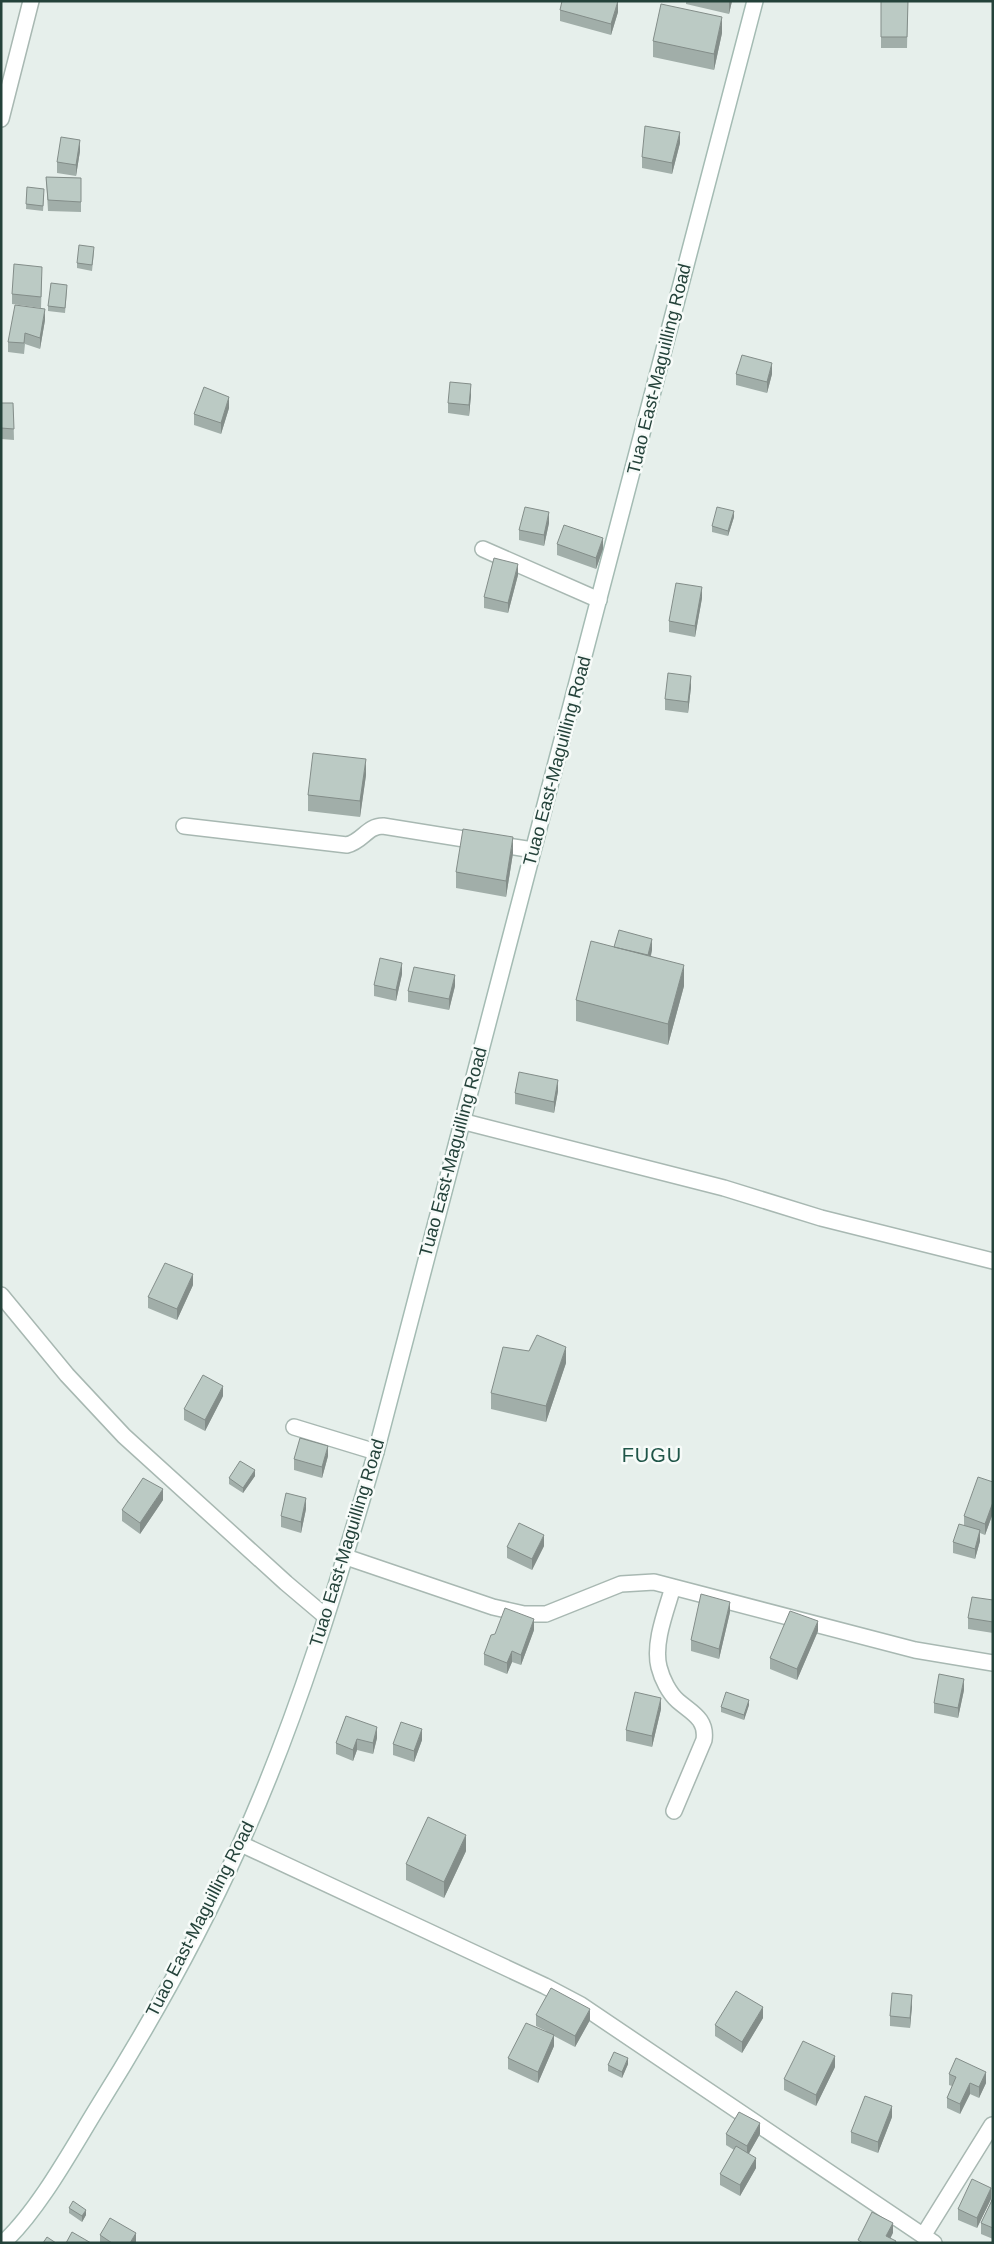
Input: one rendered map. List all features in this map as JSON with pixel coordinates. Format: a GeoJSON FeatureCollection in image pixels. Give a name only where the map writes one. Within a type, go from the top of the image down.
{"type":"FeatureCollection","features":[{"type":"Feature","properties":{"kind":"street"},"geometry":{"type":"LineString","coordinates":[[1,119],[31,1]]}},
{"type":"Feature","properties":{"kind":"street","name":"Tuao East-Maguilling Road"},"geometry":{"type":"LineString","coordinates":[[3,2243],[28,2214],[111,2085],[164,1994],[241,1844],[290,1720],[346,1557],[376,1452],[755,1]]}},
{"type":"Feature","properties":{"kind":"street"},"geometry":{"type":"LineString","coordinates":[[483,549],[599,600]]}},
{"type":"Feature","properties":{"kind":"street"},"geometry":{"type":"LineString","coordinates":[[184,826],[347,845],[359,841],[370,828],[384,826],[533,850]]}},
{"type":"Feature","properties":{"kind":"street"},"geometry":{"type":"LineString","coordinates":[[461,1121],[724,1188],[821,1218],[993,1261]]}},
{"type":"Feature","properties":{"kind":"street"},"geometry":{"type":"LineString","coordinates":[[1,1295],[67,1375],[124,1436],[286,1584],[325,1616]]}},
{"type":"Feature","properties":{"kind":"street"},"geometry":{"type":"LineString","coordinates":[[294,1427],[376,1452]]}},
{"type":"Feature","properties":{"kind":"street"},"geometry":{"type":"LineString","coordinates":[[346,1557],[493,1607],[524,1614],[546,1614],[620,1584],[654,1582],[915,1650],[993,1663]]}},
{"type":"Feature","properties":{"kind":"street"},"geometry":{"type":"LineString","coordinates":[[672,1587],[658,1651],[659,1667],[667,1686],[677,1700],[696,1714],[705,1730],[704,1740],[674,1811]]}},
{"type":"Feature","properties":{"kind":"street"},"geometry":{"type":"LineString","coordinates":[[241,1844],[545,1986],[581,2005],[928,2240],[992,2125]]}},
{"type":"Feature","properties":{"kind":"building"},"geometry":{"type":"Polygon","coordinates":[[[562,1],[618,1],[611,24],[560,10],[562,1]]]}},
{"type":"Feature","properties":{"kind":"building"},"geometry":{"type":"Polygon","coordinates":[[[881,1],[908,1],[907,37],[881,37],[881,1]]]}},
{"type":"Feature","properties":{"kind":"building"},"geometry":{"type":"Polygon","coordinates":[[[661,4],[722,17],[714,54],[653,41],[661,4]]]}},
{"type":"Feature","properties":{"kind":"building"},"geometry":{"type":"Polygon","coordinates":[[[645,126],[680,132],[672,163],[642,157],[645,126]]]}},
{"type":"Feature","properties":{"kind":"building"},"geometry":{"type":"Polygon","coordinates":[[[61,137],[80,140],[76,165],[57,162],[61,137]]]}},
{"type":"Feature","properties":{"kind":"building"},"geometry":{"type":"Polygon","coordinates":[[[46,177],[81,178],[81,202],[48,200],[46,177]]]}},
{"type":"Feature","properties":{"kind":"building"},"geometry":{"type":"Polygon","coordinates":[[[27,187],[44,189],[43,206],[26,204],[27,187]]]}},
{"type":"Feature","properties":{"kind":"building"},"geometry":{"type":"Polygon","coordinates":[[[79,245],[94,247],[92,265],[77,263],[79,245]]]}},
{"type":"Feature","properties":{"kind":"building"},"geometry":{"type":"Polygon","coordinates":[[[14,264],[42,267],[41,297],[12,294],[14,264]]]}},
{"type":"Feature","properties":{"kind":"building"},"geometry":{"type":"Polygon","coordinates":[[[51,283],[67,285],[65,308],[48,306],[51,283]]]}},
{"type":"Feature","properties":{"kind":"building"},"geometry":{"type":"Polygon","coordinates":[[[15,305],[45,309],[40,338],[25,333],[24,343],[8,342],[15,305]]]}},
{"type":"Feature","properties":{"kind":"building"},"geometry":{"type":"Polygon","coordinates":[[[742,355],[772,363],[767,382],[736,374],[742,355]]]}},
{"type":"Feature","properties":{"kind":"building"},"geometry":{"type":"Polygon","coordinates":[[[450,382],[471,384],[469,405],[448,403],[450,382]]]}},
{"type":"Feature","properties":{"kind":"building"},"geometry":{"type":"Polygon","coordinates":[[[204,387],[229,397],[221,423],[194,414],[204,387]]]}},
{"type":"Feature","properties":{"kind":"building"},"geometry":{"type":"Polygon","coordinates":[[[1,403],[13,403],[14,429],[1,428],[1,403]]]}},
{"type":"Feature","properties":{"kind":"building"},"geometry":{"type":"Polygon","coordinates":[[[525,507],[549,512],[544,535],[519,530],[525,507]]]}},
{"type":"Feature","properties":{"kind":"building"},"geometry":{"type":"Polygon","coordinates":[[[717,507],[734,511],[728,531],[712,526],[717,507]]]}},
{"type":"Feature","properties":{"kind":"building"},"geometry":{"type":"Polygon","coordinates":[[[564,525],[603,538],[596,558],[557,544],[564,525]]]}},
{"type":"Feature","properties":{"kind":"building"},"geometry":{"type":"Polygon","coordinates":[[[494,558],[518,564],[508,603],[484,597],[494,558]]]}},
{"type":"Feature","properties":{"kind":"building"},"geometry":{"type":"Polygon","coordinates":[[[676,583],[702,587],[695,626],[669,621],[676,583]]]}},
{"type":"Feature","properties":{"kind":"building"},"geometry":{"type":"Polygon","coordinates":[[[668,673],[691,676],[688,702],[665,699],[668,673]]]}},
{"type":"Feature","properties":{"kind":"building"},"geometry":{"type":"Polygon","coordinates":[[[313,753],[366,759],[360,801],[308,795],[313,753]]]}},
{"type":"Feature","properties":{"kind":"building"},"geometry":{"type":"Polygon","coordinates":[[[463,829],[513,837],[506,881],[456,872],[463,829]]]}},
{"type":"Feature","properties":{"kind":"building"},"geometry":{"type":"Polygon","coordinates":[[[619,930],[652,939],[648,955],[614,947],[619,930]]]}},
{"type":"Feature","properties":{"kind":"building"},"geometry":{"type":"Polygon","coordinates":[[[591,941],[684,965],[668,1024],[576,1000],[591,941]]]}},
{"type":"Feature","properties":{"kind":"building"},"geometry":{"type":"Polygon","coordinates":[[[380,958],[402,963],[396,990],[374,985],[380,958]]]}},
{"type":"Feature","properties":{"kind":"building"},"geometry":{"type":"Polygon","coordinates":[[[414,967],[455,975],[449,999],[408,991],[414,967]]]}},
{"type":"Feature","properties":{"kind":"building"},"geometry":{"type":"Polygon","coordinates":[[[519,1072],[558,1080],[554,1102],[515,1093],[519,1072]]]}},
{"type":"Feature","properties":{"kind":"building"},"geometry":{"type":"Polygon","coordinates":[[[165,1263],[193,1274],[177,1309],[148,1297],[165,1263]]]}},
{"type":"Feature","properties":{"kind":"building"},"geometry":{"type":"Polygon","coordinates":[[[537,1335],[566,1347],[546,1406],[491,1393],[503,1347],[529,1351],[537,1335]]]}},
{"type":"Feature","properties":{"kind":"building"},"geometry":{"type":"Polygon","coordinates":[[[203,1375],[223,1386],[205,1420],[184,1409],[203,1375]]]}},
{"type":"Feature","properties":{"kind":"building"},"geometry":{"type":"Polygon","coordinates":[[[300,1438],[328,1446],[322,1467],[294,1459],[300,1438]]]}},
{"type":"Feature","properties":{"kind":"building"},"geometry":{"type":"Polygon","coordinates":[[[240,1461],[255,1470],[243,1488],[229,1478],[240,1461]]]}},
{"type":"Feature","properties":{"kind":"building"},"geometry":{"type":"Polygon","coordinates":[[[978,1477],[993,1482],[993,1502],[985,1524],[964,1516],[978,1477]]]}},
{"type":"Feature","properties":{"kind":"building"},"geometry":{"type":"Polygon","coordinates":[[[143,1478],[163,1489],[140,1523],[122,1510],[143,1478]]]}},
{"type":"Feature","properties":{"kind":"building"},"geometry":{"type":"Polygon","coordinates":[[[286,1493],[306,1498],[301,1522],[281,1516],[286,1493]]]}},
{"type":"Feature","properties":{"kind":"building"},"geometry":{"type":"Polygon","coordinates":[[[519,1523],[544,1535],[532,1559],[507,1547],[519,1523]]]}},
{"type":"Feature","properties":{"kind":"building"},"geometry":{"type":"Polygon","coordinates":[[[959,1524],[980,1530],[975,1549],[953,1542],[959,1524]]]}},
{"type":"Feature","properties":{"kind":"building"},"geometry":{"type":"Polygon","coordinates":[[[701,1594],[730,1602],[719,1649],[691,1640],[701,1594]]]}},
{"type":"Feature","properties":{"kind":"building"},"geometry":{"type":"Polygon","coordinates":[[[972,1597],[993,1600],[993,1622],[968,1618],[972,1597]]]}},
{"type":"Feature","properties":{"kind":"building"},"geometry":{"type":"Polygon","coordinates":[[[505,1608],[534,1619],[521,1655],[512,1651],[507,1663],[484,1654],[491,1635],[495,1634],[505,1608]]]}},
{"type":"Feature","properties":{"kind":"building"},"geometry":{"type":"Polygon","coordinates":[[[790,1611],[818,1621],[797,1669],[770,1658],[790,1611]]]}},
{"type":"Feature","properties":{"kind":"building"},"geometry":{"type":"Polygon","coordinates":[[[939,1674],[964,1679],[958,1708],[934,1703],[939,1674]]]}},
{"type":"Feature","properties":{"kind":"building"},"geometry":{"type":"Polygon","coordinates":[[[635,1692],[661,1698],[652,1736],[626,1730],[635,1692]]]}},
{"type":"Feature","properties":{"kind":"building"},"geometry":{"type":"Polygon","coordinates":[[[726,1692],[749,1700],[744,1715],[721,1707],[726,1692]]]}},
{"type":"Feature","properties":{"kind":"building"},"geometry":{"type":"Polygon","coordinates":[[[346,1716],[377,1727],[373,1743],[357,1739],[353,1750],[336,1743],[346,1716]]]}},
{"type":"Feature","properties":{"kind":"building"},"geometry":{"type":"Polygon","coordinates":[[[401,1722],[422,1729],[414,1751],[393,1744],[401,1722]]]}},
{"type":"Feature","properties":{"kind":"building"},"geometry":{"type":"Polygon","coordinates":[[[428,1817],[466,1835],[444,1882],[406,1864],[428,1817]]]}},
{"type":"Feature","properties":{"kind":"building"},"geometry":{"type":"Polygon","coordinates":[[[551,1988],[590,2009],[575,2036],[536,2015],[551,1988]]]}},
{"type":"Feature","properties":{"kind":"building"},"geometry":{"type":"Polygon","coordinates":[[[736,1991],[763,2007],[742,2042],[715,2025],[736,1991]]]}},
{"type":"Feature","properties":{"kind":"building"},"geometry":{"type":"Polygon","coordinates":[[[892,1993],[912,1995],[910,2018],[890,2016],[892,1993]]]}},
{"type":"Feature","properties":{"kind":"building"},"geometry":{"type":"Polygon","coordinates":[[[526,2023],[554,2035],[538,2072],[508,2058],[526,2023]]]}},
{"type":"Feature","properties":{"kind":"building"},"geometry":{"type":"Polygon","coordinates":[[[803,2041],[835,2056],[816,2095],[784,2079],[803,2041]]]}},
{"type":"Feature","properties":{"kind":"building"},"geometry":{"type":"Polygon","coordinates":[[[614,2052],[628,2058],[622,2072],[608,2065],[614,2052]]]}},
{"type":"Feature","properties":{"kind":"building"},"geometry":{"type":"Polygon","coordinates":[[[956,2058],[986,2072],[979,2087],[970,2083],[960,2104],[947,2098],[956,2077],[949,2074],[956,2058]]]}},
{"type":"Feature","properties":{"kind":"building"},"geometry":{"type":"Polygon","coordinates":[[[865,2096],[892,2106],[878,2142],[851,2132],[865,2096]]]}},
{"type":"Feature","properties":{"kind":"building"},"geometry":{"type":"Polygon","coordinates":[[[739,2112],[760,2123],[747,2146],[726,2134],[739,2112]]]}},
{"type":"Feature","properties":{"kind":"building"},"geometry":{"type":"Polygon","coordinates":[[[736,2146],[756,2158],[740,2185],[720,2174],[736,2146]]]}},
{"type":"Feature","properties":{"kind":"building"},"geometry":{"type":"Polygon","coordinates":[[[972,2179],[991,2188],[977,2218],[958,2209],[972,2179]]]}},
{"type":"Feature","properties":{"kind":"building"},"geometry":{"type":"Polygon","coordinates":[[[993,2198],[993,2228],[981,2223],[993,2198]]]}},
{"type":"Feature","properties":{"kind":"building"},"geometry":{"type":"Polygon","coordinates":[[[73,2201],[86,2210],[82,2216],[69,2208],[73,2201]]]}},
{"type":"Feature","properties":{"kind":"building"},"geometry":{"type":"Polygon","coordinates":[[[872,2212],[893,2223],[886,2236],[896,2241],[895,2243],[863,2243],[858,2240],[872,2212]]]}},
{"type":"Feature","properties":{"kind":"building"},"geometry":{"type":"Polygon","coordinates":[[[110,2218],[136,2233],[130,2243],[112,2243],[100,2235],[110,2218]]]}},
{"type":"Feature","properties":{"kind":"building"},"geometry":{"type":"Polygon","coordinates":[[[72,2232],[91,2243],[66,2243],[72,2232]]]}},
{"type":"Feature","properties":{"kind":"building"},"geometry":{"type":"Polygon","coordinates":[[[47,2237],[56,2243],[43,2243],[47,2237]]]}},
{"type":"Feature","properties":{"kind":"district","name":"FUGU"},"geometry":{"type":"Point","coordinates":[652,1455]}}]}
